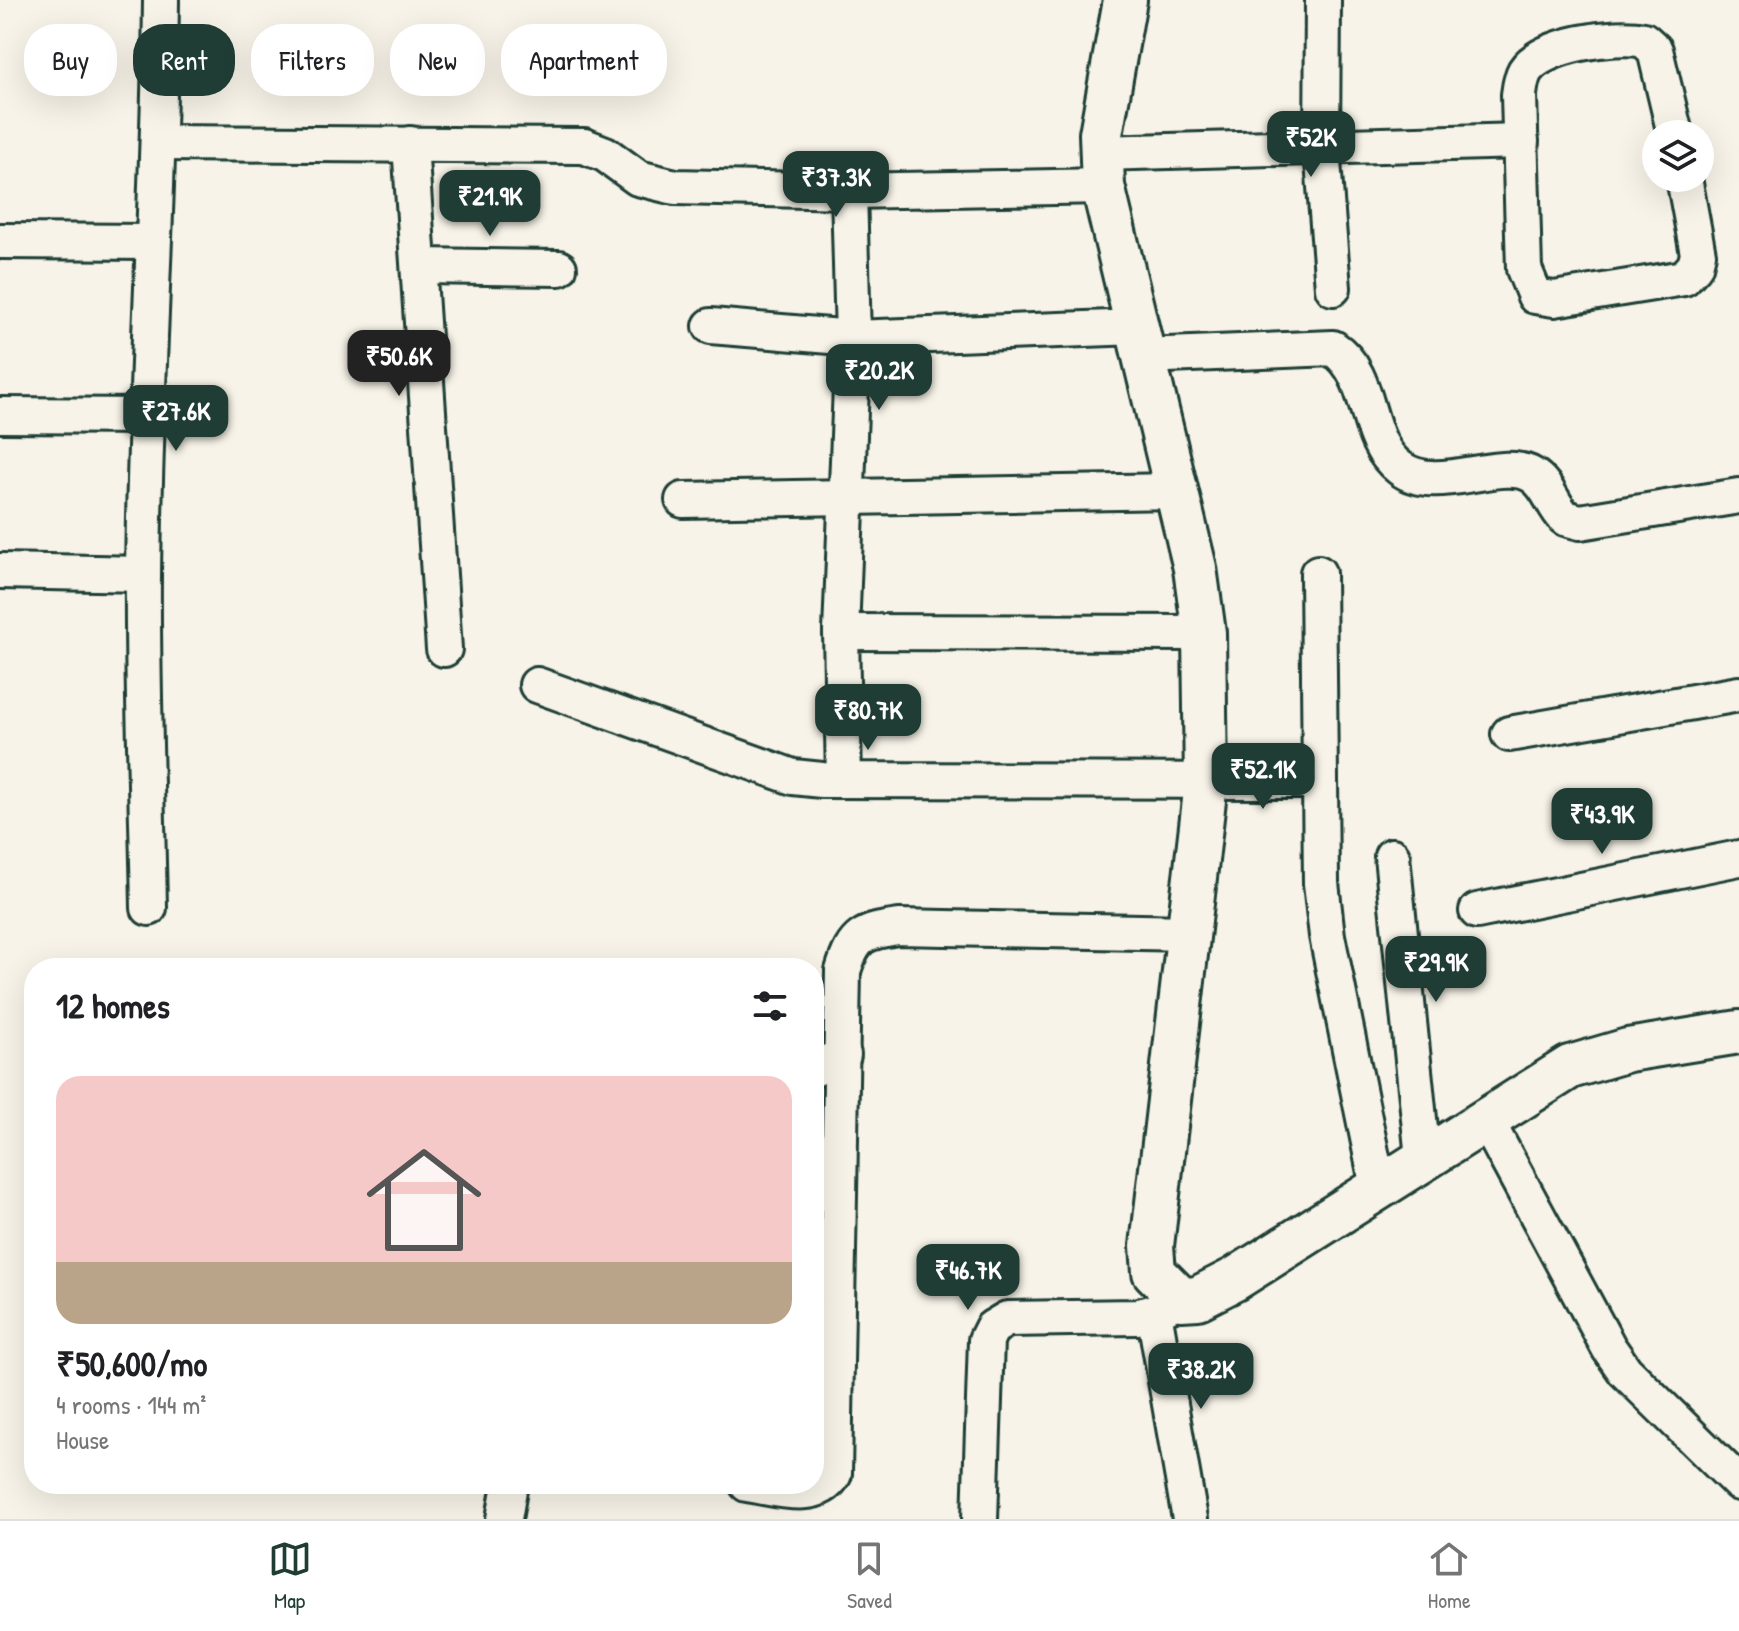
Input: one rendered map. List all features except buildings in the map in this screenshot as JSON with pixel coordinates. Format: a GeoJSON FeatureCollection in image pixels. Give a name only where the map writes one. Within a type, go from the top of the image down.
{"type":"FeatureCollection","features":[{"type":"Feature","properties":{"kind":"street"},"geometry":{"type":"LineString","coordinates":[[149,908],[143,574],[153,242],[160,143],[161,0]]}},
{"type":"Feature","properties":{"kind":"street"},"geometry":{"type":"LineString","coordinates":[[1125,0],[1101,170],[1195,568],[1204,633],[1206,783],[1152,1246],[1154,1272],[1168,1306],[1190,1519]]}},
{"type":"Feature","properties":{"kind":"street"},"geometry":{"type":"LineString","coordinates":[[1323,0],[1322,149],[1333,288]]}},
{"type":"Feature","properties":{"kind":"street"},"geometry":{"type":"LineString","coordinates":[[1672,120],[1655,50],[1644,40],[1603,38],[1545,54],[1523,74],[1519,95],[1524,269],[1535,296],[1554,299],[1684,278],[1695,266],[1698,254],[1687,192]]}},
{"type":"Feature","properties":{"kind":"street"},"geometry":{"type":"LineString","coordinates":[[160,143],[584,146],[605,154],[638,178],[675,187],[849,191],[1322,149],[1521,141]]}},
{"type":"Feature","properties":{"kind":"street"},"geometry":{"type":"LineString","coordinates":[[410,144],[421,266],[444,649]]}},
{"type":"Feature","properties":{"kind":"street"},"geometry":{"type":"LineString","coordinates":[[844,780],[841,632],[853,338],[849,191]]}},
{"type":"Feature","properties":{"kind":"street"},"geometry":{"type":"LineString","coordinates":[[0,241],[153,242]]}},
{"type":"Feature","properties":{"kind":"street"},"geometry":{"type":"LineString","coordinates":[[421,266],[559,268]]}},
{"type":"Feature","properties":{"kind":"street"},"geometry":{"type":"LineString","coordinates":[[711,326],[853,338],[1140,341],[1333,348],[1356,370],[1384,449],[1397,466],[1415,478],[1512,471],[1530,473],[1543,484],[1565,518],[1580,522],[1739,496]]}},
{"type":"Feature","properties":{"kind":"street"},"geometry":{"type":"LineString","coordinates":[[0,415],[148,416]]}},
{"type":"Feature","properties":{"kind":"street"},"geometry":{"type":"LineString","coordinates":[[683,500],[1176,491]]}},
{"type":"Feature","properties":{"kind":"street"},"geometry":{"type":"LineString","coordinates":[[0,571],[143,574]]}},
{"type":"Feature","properties":{"kind":"street"},"geometry":{"type":"LineString","coordinates":[[1318,573],[1319,843],[1327,936],[1378,1187]]}},
{"type":"Feature","properties":{"kind":"street"},"geometry":{"type":"LineString","coordinates":[[841,632],[1204,633]]}},
{"type":"Feature","properties":{"kind":"street"},"geometry":{"type":"LineString","coordinates":[[537,685],[793,777],[1206,783],[1319,781]]}},
{"type":"Feature","properties":{"kind":"street"},"geometry":{"type":"LineString","coordinates":[[1509,734],[1739,694]]}},
{"type":"Feature","properties":{"kind":"street"},"geometry":{"type":"LineString","coordinates":[[1392,856],[1423,1158]]}},
{"type":"Feature","properties":{"kind":"street"},"geometry":{"type":"LineString","coordinates":[[1477,911],[1739,858]]}},
{"type":"Feature","properties":{"kind":"street"},"geometry":{"type":"LineString","coordinates":[[824,1487],[834,1474],[828,1062],[843,971],[851,946],[868,931],[899,927],[1189,933]]}},
{"type":"Feature","properties":{"kind":"street"},"geometry":{"type":"LineString","coordinates":[[980,1519],[986,1340],[992,1328],[1007,1319],[1116,1319],[1198,1298],[1235,1279],[1570,1067],[1628,1050],[1739,1032]]}},
{"type":"Feature","properties":{"kind":"street"},"geometry":{"type":"LineString","coordinates":[[1485,1118],[1609,1348],[1625,1371],[1739,1483]]}},
{"type":"Feature","properties":{"kind":"street"},"geometry":{"type":"LineString","coordinates":[[504,1519],[508,1494]]}}]}
